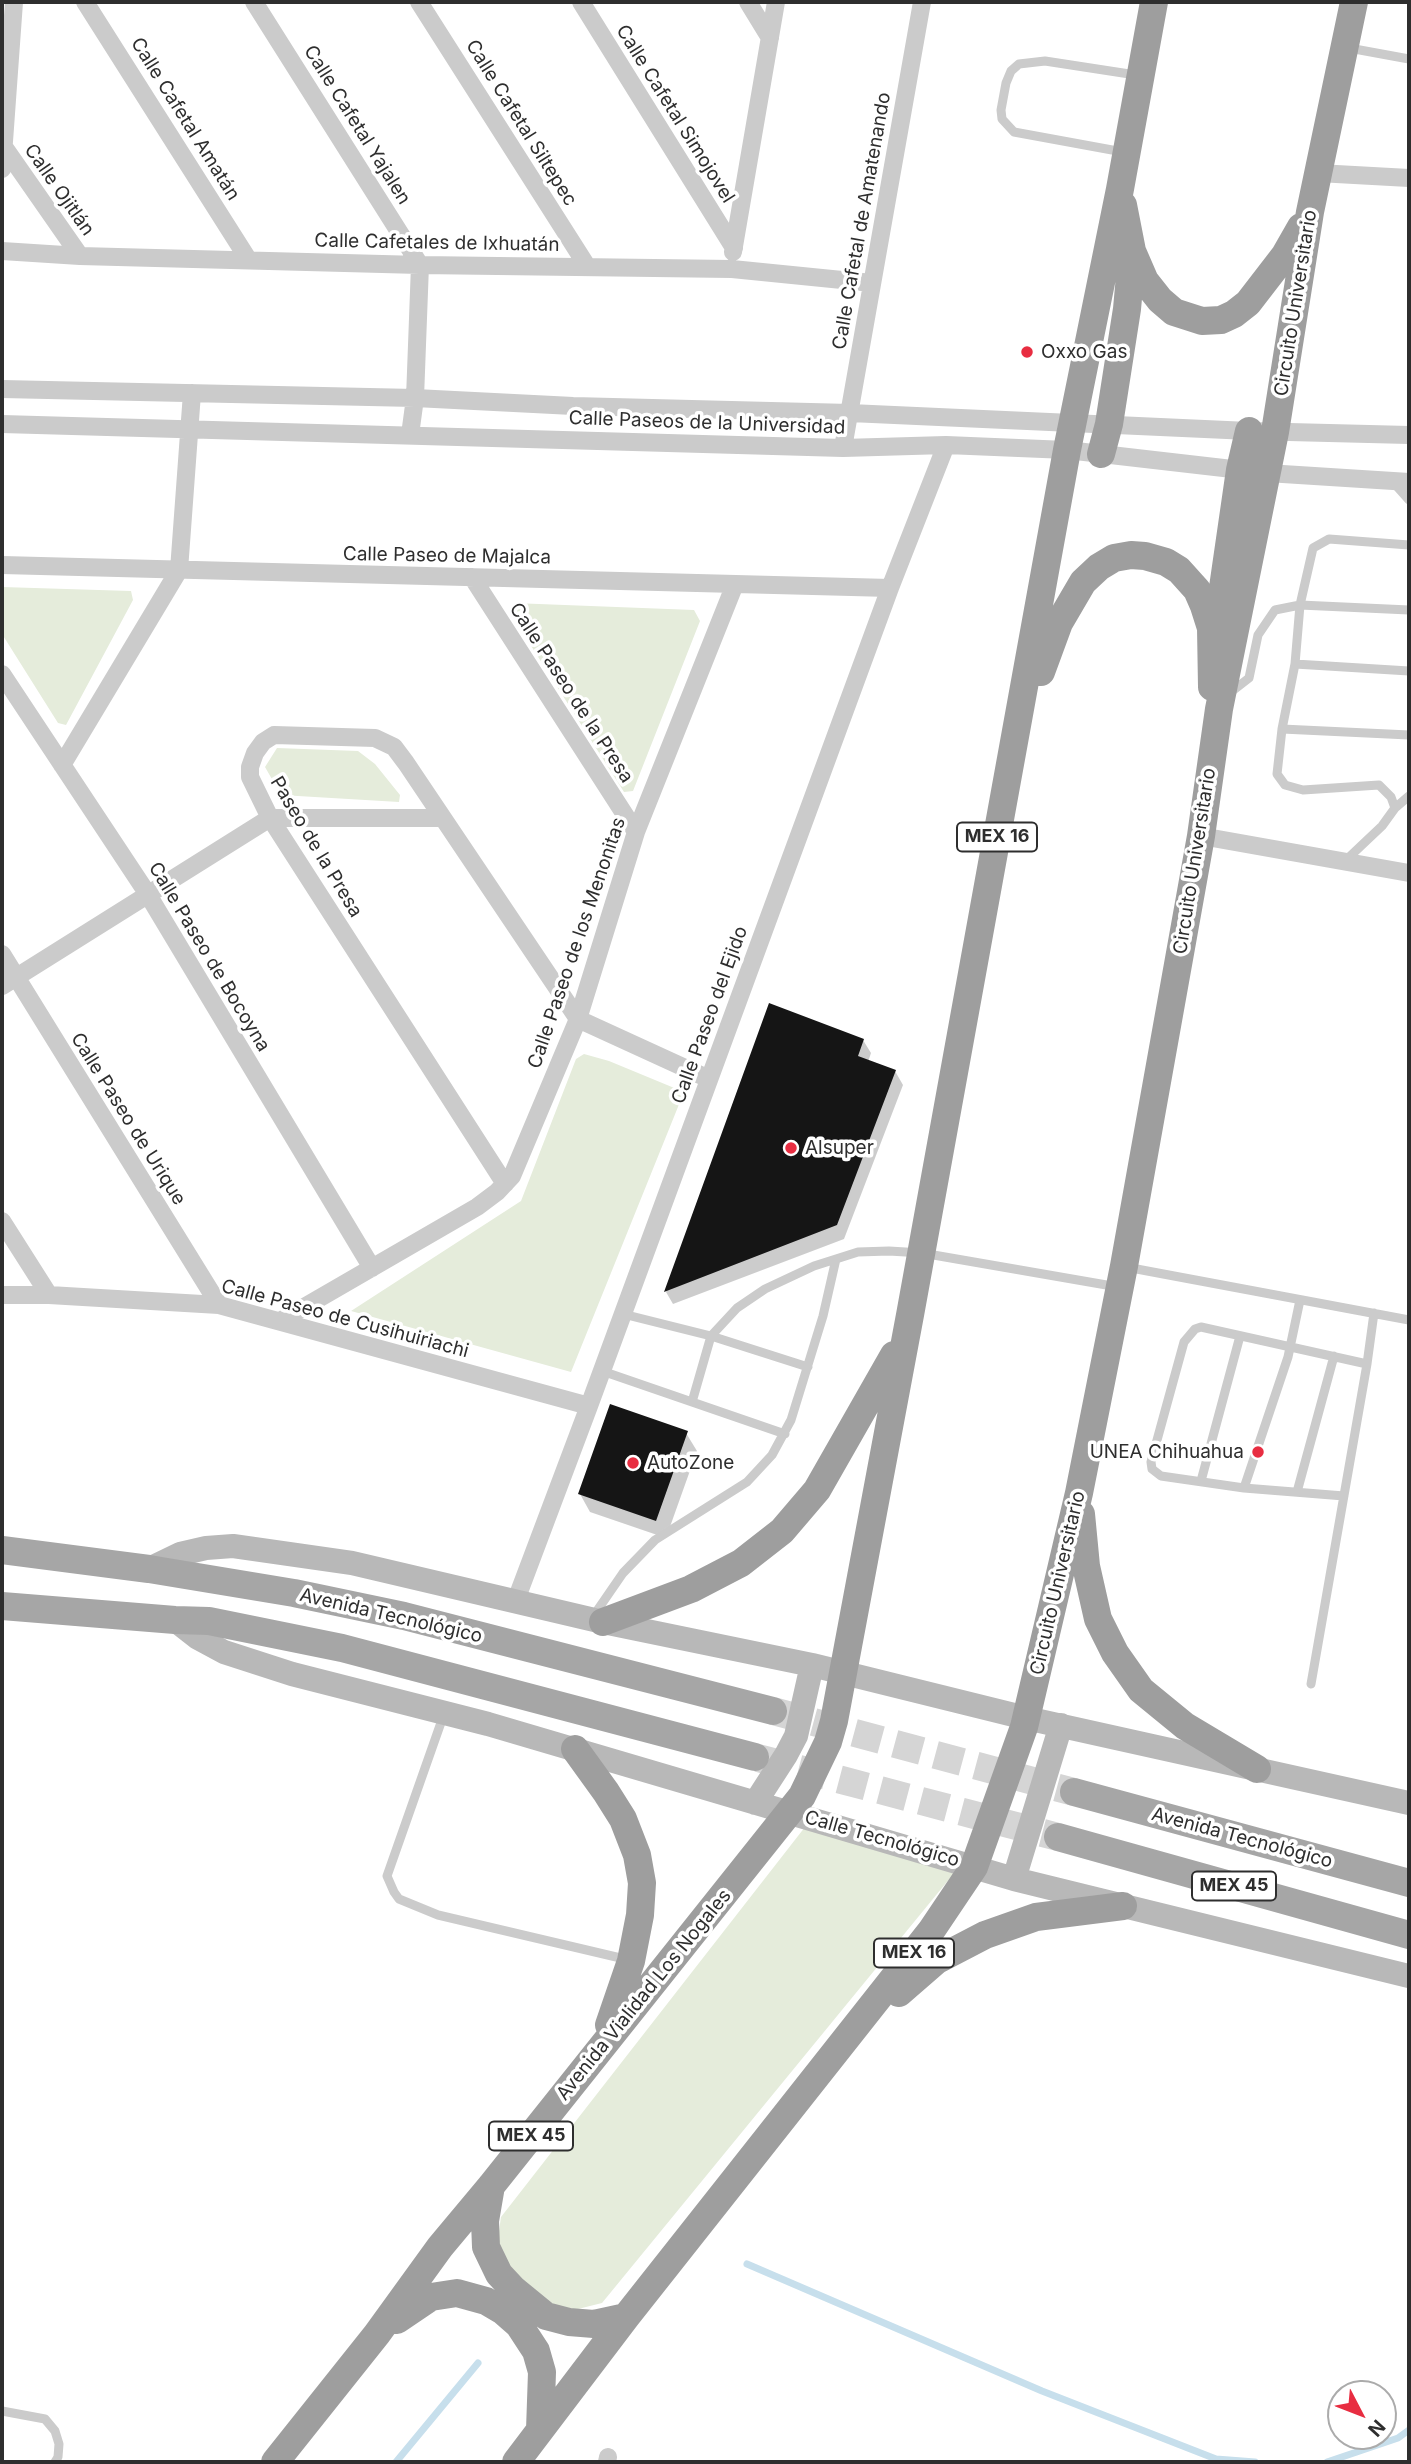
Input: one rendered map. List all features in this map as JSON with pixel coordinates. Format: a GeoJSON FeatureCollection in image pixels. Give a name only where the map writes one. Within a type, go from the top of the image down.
{"type":"FeatureCollection","features":[{"type":"Feature","properties":{"kind":"highway","name":"MEX 16"},"geometry":{"type":"LineString","coordinates":[[843,1672],[922,1253],[1067,450],[1075,422],[1154,2]]}},
{"type":"Feature","properties":{"kind":"highway","name":"Circuito Universitario"},"geometry":{"type":"LineString","coordinates":[[1026,1718],[1079,1493],[1122,1277],[1200,836],[1254,472],[1354,2]]}},
{"type":"Feature","properties":{"kind":"highway"},"geometry":{"type":"LineString","coordinates":[[1120,189],[1132,251],[1145,281],[1174,312],[1202,321],[1221,320],[1248,303],[1285,255],[1310,212]]}},
{"type":"Feature","properties":{"kind":"highway"},"geometry":{"type":"LineString","coordinates":[[1101,454],[1109,424],[1127,309],[1132,251]]}},
{"type":"Feature","properties":{"kind":"highway"},"geometry":{"type":"LineString","coordinates":[[1213,652],[1254,472]]}},
{"type":"Feature","properties":{"kind":"highway"},"geometry":{"type":"LineString","coordinates":[[1011,762],[1059,623],[1083,582],[1114,558],[1145,556],[1166,562],[1179,570],[1197,590],[1205,606],[1210,628],[1213,652],[1212,687],[1221,703]]}},
{"type":"Feature","properties":{"kind":"highway"},"geometry":{"type":"LineString","coordinates":[[597,1620],[691,1589],[741,1563],[782,1531],[817,1490],[906,1335]]}},
{"type":"Feature","properties":{"kind":"highway"},"geometry":{"type":"LineString","coordinates":[[1079,1493],[1086,1566],[1098,1619],[1115,1654],[1141,1690],[1185,1726],[1256,1769]]}},
{"type":"Feature","properties":{"kind":"highway","name":"Avenida Vialidad Los Nogales"},"geometry":{"type":"LineString","coordinates":[[275,2462],[377,2334],[440,2247],[789,1812],[807,1786],[828,1742],[843,1672]]}},
{"type":"Feature","properties":{"kind":"highway","name":"MEX 16"},"geometry":{"type":"LineString","coordinates":[[850,2036],[931,1931],[974,1867],[1026,1718]]}},
{"type":"Feature","properties":{"kind":"highway"},"geometry":{"type":"LineString","coordinates":[[575,1749],[623,1819],[636,1855],[642,1883],[640,1915],[631,1961],[599,2050]]}},
{"type":"Feature","properties":{"kind":"highway","name":"MEX 45"},"geometry":{"type":"LineString","coordinates":[[516,2462],[626,2317],[850,2036],[937,1959],[985,1935],[1036,1917],[1123,1906]]}},
{"type":"Feature","properties":{"kind":"highway"},"geometry":{"type":"LineString","coordinates":[[491,2186],[485,2221],[486,2247],[499,2274],[513,2289],[546,2316],[569,2322],[594,2323],[626,2317]]}},
{"type":"Feature","properties":{"kind":"highway"},"geometry":{"type":"LineString","coordinates":[[377,2334],[431,2297],[457,2293],[486,2301],[503,2311],[519,2325],[536,2351],[542,2372],[540,2430]]}},
{"type":"Feature","properties":{"kind":"main road"},"geometry":{"type":"LineString","coordinates":[[149,1569],[180,1553],[233,1546],[352,1563],[597,1620],[843,1672],[1026,1718],[1409,1802]]}},
{"type":"Feature","properties":{"kind":"main road","name":"Avenida Tecnológico"},"geometry":{"type":"LineString","coordinates":[[2,1550],[149,1569],[294,1593],[404,1616],[774,1711]]}},
{"type":"Feature","properties":{"kind":"main road"},"geometry":{"type":"LineString","coordinates":[[2,1606],[209,1621],[342,1648],[755,1757]]}},
{"type":"Feature","properties":{"kind":"main road","name":"Calle Tecnológico"},"geometry":{"type":"LineString","coordinates":[[175,1620],[224,1653],[292,1674],[575,1749],[1014,1879],[1123,1906]]}},
{"type":"Feature","properties":{"kind":"main road"},"geometry":{"type":"LineString","coordinates":[[755,1803],[796,1736],[812,1665]]}},
{"type":"Feature","properties":{"kind":"main road"},"geometry":{"type":"LineString","coordinates":[[1014,1879],[1061,1725]]}},
{"type":"Feature","properties":{"kind":"main road","name":"Avenida Tecnológico"},"geometry":{"type":"LineString","coordinates":[[1074,1792],[1409,1884]]}},
{"type":"Feature","properties":{"kind":"main road","name":"MEX 45"},"geometry":{"type":"LineString","coordinates":[[1058,1837],[1409,1936]]}},
{"type":"Feature","properties":{"kind":"main road","name":"MEX 45"},"geometry":{"type":"LineString","coordinates":[[1123,1906],[1409,1976]]}},
{"type":"Feature","properties":{"kind":"street"},"geometry":{"type":"LineString","coordinates":[[2,169],[14,2]]}},
{"type":"Feature","properties":{"kind":"street","name":"Calle Cafetal Amatán"},"geometry":{"type":"LineString","coordinates":[[85,2],[248,259]]}},
{"type":"Feature","properties":{"kind":"street","name":"Calle Cafetal Yajalen"},"geometry":{"type":"LineString","coordinates":[[254,2],[420,265]]}},
{"type":"Feature","properties":{"kind":"street","name":"Calle Cafetal Siltepec"},"geometry":{"type":"LineString","coordinates":[[419,2],[587,267]]}},
{"type":"Feature","properties":{"kind":"street","name":"Calle Cafetal Simojovel"},"geometry":{"type":"LineString","coordinates":[[581,2],[734,248]]}},
{"type":"Feature","properties":{"kind":"street"},"geometry":{"type":"LineString","coordinates":[[748,2],[770,38]]}},
{"type":"Feature","properties":{"kind":"street"},"geometry":{"type":"LineString","coordinates":[[732,269],[776,2]]}},
{"type":"Feature","properties":{"kind":"street","name":"Calle Cafetal de Amatenando"},"geometry":{"type":"LineString","coordinates":[[843,448],[922,2]]}},
{"type":"Feature","properties":{"kind":"street","name":"Calle Ojitlán"},"geometry":{"type":"LineString","coordinates":[[4,148],[80,256]]}},
{"type":"Feature","properties":{"kind":"street"},"geometry":{"type":"LineString","coordinates":[[1318,173],[1409,178]]}},
{"type":"Feature","properties":{"kind":"street","name":"Calle Cafetales de Ixhuatán"},"geometry":{"type":"LineString","coordinates":[[2,251],[80,256],[420,265],[732,269],[872,283]]}},
{"type":"Feature","properties":{"kind":"street"},"geometry":{"type":"LineString","coordinates":[[410,435],[415,398],[420,265]]}},
{"type":"Feature","properties":{"kind":"street","name":"Calle Paseos de la Universidad"},"geometry":{"type":"LineString","coordinates":[[2,389],[415,398],[573,406],[850,413],[1409,435]]}},
{"type":"Feature","properties":{"kind":"street"},"geometry":{"type":"LineString","coordinates":[[62,765],[179,570],[192,393]]}},
{"type":"Feature","properties":{"kind":"street","name":"Calle Paseos de la Universidad"},"geometry":{"type":"LineString","coordinates":[[2,425],[843,448],[946,445],[1067,450],[1254,472],[1401,482]]}},
{"type":"Feature","properties":{"kind":"street","name":"Calle Paseo del Ejido"},"geometry":{"type":"LineString","coordinates":[[516,1600],[890,588],[946,445]]}},
{"type":"Feature","properties":{"kind":"street","name":"Calle Paseo de Majalca"},"geometry":{"type":"LineString","coordinates":[[2,565],[890,588]]}},
{"type":"Feature","properties":{"kind":"street","name":"Calle Paseo de la Presa"},"geometry":{"type":"LineString","coordinates":[[472,577],[636,832]]}},
{"type":"Feature","properties":{"kind":"street","name":"Calle Paseo de los Menonitas"},"geometry":{"type":"LineString","coordinates":[[281,1321],[477,1207],[505,1184],[522,1155],[578,1019],[636,832],[735,584]]}},
{"type":"Feature","properties":{"kind":"street","name":"Calle Paseo de Bocoyna"},"geometry":{"type":"LineString","coordinates":[[2,674],[147,893],[372,1268]]}},
{"type":"Feature","properties":{"kind":"street","name":"Paseo de la Presa"},"geometry":{"type":"LineString","coordinates":[[505,1184],[270,818],[250,778],[250,767],[255,753],[263,742],[274,735],[375,738],[394,747],[578,1019]]}},
{"type":"Feature","properties":{"kind":"street"},"geometry":{"type":"LineString","coordinates":[[9,981],[270,818],[442,818]]}},
{"type":"Feature","properties":{"kind":"street"},"geometry":{"type":"LineString","coordinates":[[1200,836],[1409,873]]}},
{"type":"Feature","properties":{"kind":"street","name":"Calle Paseo de Urique"},"geometry":{"type":"LineString","coordinates":[[2,954],[9,981],[219,1305]]}},
{"type":"Feature","properties":{"kind":"street"},"geometry":{"type":"LineString","coordinates":[[578,1019],[709,1079]]}},
{"type":"Feature","properties":{"kind":"street"},"geometry":{"type":"LineString","coordinates":[[2,1221],[48,1295]]}},
{"type":"Feature","properties":{"kind":"street","name":"Calle Paseo de Cusihuiriachi"},"geometry":{"type":"LineString","coordinates":[[2,1295],[48,1295],[219,1305],[589,1406]]}},
{"type":"Feature","properties":{"kind":"lane"},"geometry":{"type":"LineString","coordinates":[[1344,47],[1409,59]]}},
{"type":"Feature","properties":{"kind":"lane"},"geometry":{"type":"LineString","coordinates":[[1125,152],[1014,132],[1002,119],[1001,110],[1011,71],[1019,64],[1031,61],[1139,76]]}},
{"type":"Feature","properties":{"kind":"lane"},"geometry":{"type":"LineString","coordinates":[[1401,482],[1409,500]]}},
{"type":"Feature","properties":{"kind":"lane"},"geometry":{"type":"LineString","coordinates":[[1395,808],[1391,797],[1379,785],[1303,790],[1285,785],[1277,774],[1282,729],[1295,664],[1300,605],[1313,548],[1329,539],[1409,545]]}},
{"type":"Feature","properties":{"kind":"lane"},"geometry":{"type":"LineString","coordinates":[[1221,703],[1249,678],[1258,635],[1275,610],[1300,605],[1409,610]]}},
{"type":"Feature","properties":{"kind":"lane"},"geometry":{"type":"LineString","coordinates":[[1295,664],[1409,671]]}},
{"type":"Feature","properties":{"kind":"lane"},"geometry":{"type":"LineString","coordinates":[[1282,729],[1409,735]]}},
{"type":"Feature","properties":{"kind":"lane"},"geometry":{"type":"LineString","coordinates":[[1344,862],[1382,827],[1395,808],[1409,796]]}},
{"type":"Feature","properties":{"kind":"lane"},"geometry":{"type":"LineString","coordinates":[[692,1402],[711,1336],[737,1308],[765,1289],[814,1266],[858,1252],[922,1253],[1122,1277],[1300,1300],[1409,1320]]}},
{"type":"Feature","properties":{"kind":"lane"},"geometry":{"type":"LineString","coordinates":[[597,1620],[622,1573],[636,1558],[656,1540],[747,1482],[772,1455],[792,1420],[836,1259]]}},
{"type":"Feature","properties":{"kind":"lane"},"geometry":{"type":"LineString","coordinates":[[1244,1488],[1290,1346],[1300,1300]]}},
{"type":"Feature","properties":{"kind":"lane"},"geometry":{"type":"LineString","coordinates":[[1311,1684],[1374,1313]]}},
{"type":"Feature","properties":{"kind":"lane"},"geometry":{"type":"LineString","coordinates":[[623,1314],[711,1336],[808,1367]]}},
{"type":"Feature","properties":{"kind":"lane"},"geometry":{"type":"LineString","coordinates":[[1344,1496],[1244,1488],[1161,1476],[1152,1469],[1151,1462],[1184,1342],[1188,1335],[1200,1328],[1367,1364]]}},
{"type":"Feature","properties":{"kind":"lane"},"geometry":{"type":"LineString","coordinates":[[1201,1481],[1240,1336]]}},
{"type":"Feature","properties":{"kind":"lane"},"geometry":{"type":"LineString","coordinates":[[1297,1492],[1334,1356]]}},
{"type":"Feature","properties":{"kind":"lane"},"geometry":{"type":"LineString","coordinates":[[602,1371],[785,1434]]}},
{"type":"Feature","properties":{"kind":"lane"},"geometry":{"type":"LineString","coordinates":[[444,1714],[387,1876],[394,1892],[400,1899],[438,1916],[631,1961]]}},
{"type":"Feature","properties":{"kind":"lane"},"geometry":{"type":"LineString","coordinates":[[2,2411],[46,2420],[55,2431],[59,2444],[55,2462]]}},
{"type":"Feature","properties":{"kind":"green space"},"geometry":{"type":"Polygon","coordinates":[[[2,587],[131,591],[133,600],[66,725],[58,723],[2,634],[2,587]]]}},
{"type":"Feature","properties":{"kind":"green space"},"geometry":{"type":"Polygon","coordinates":[[[513,603],[694,610],[700,621],[633,791],[624,792],[514,619],[513,603]]]}},
{"type":"Feature","properties":{"kind":"green space"},"geometry":{"type":"Polygon","coordinates":[[[277,748],[358,751],[375,764],[400,795],[399,802],[281,795],[265,767],[277,748]]]}},
{"type":"Feature","properties":{"kind":"green space"},"geometry":{"type":"Polygon","coordinates":[[[584,1054],[609,1061],[684,1092],[571,1372],[351,1311],[521,1201],[576,1059],[584,1054]]]}},
{"type":"Feature","properties":{"kind":"green space"},"geometry":{"type":"Polygon","coordinates":[[[805,1827],[955,1872],[602,2303],[570,2311],[543,2301],[496,2252],[501,2217],[805,1827]]]}},
{"type":"Feature","properties":{"kind":"building","name":"Alsuper"},"geometry":{"type":"Polygon","coordinates":[[[769,1003],[864,1039],[858,1056],[896,1070],[837,1225],[664,1292],[769,1003]]]}},
{"type":"Feature","properties":{"kind":"building","name":"AutoZone"},"geometry":{"type":"Polygon","coordinates":[[[610,1404],[688,1431],[656,1521],[578,1494],[610,1404]]]}},
{"type":"Feature","properties":{"kind":"waterway"},"geometry":{"type":"LineString","coordinates":[[747,2264],[1042,2391],[1216,2459],[1255,2462]]}},
{"type":"Feature","properties":{"kind":"waterway"},"geometry":{"type":"LineString","coordinates":[[396,2462],[478,2363]]}},
{"type":"Feature","properties":{"kind":"waterway"},"geometry":{"type":"LineString","coordinates":[[1327,2462],[1398,2438],[1409,2430]]}},
{"type":"Feature","properties":{"kind":"tunnel"},"geometry":{"type":"LineString","coordinates":[[773,1711],[1074,1792]]}},
{"type":"Feature","properties":{"kind":"tunnel"},"geometry":{"type":"LineString","coordinates":[[758,1758],[1058,1837]]}},
{"type":"Feature","properties":{"kind":"place","name":"Oxxo Gas"},"geometry":{"type":"Point","coordinates":[1027,352]}},
{"type":"Feature","properties":{"kind":"place","name":"Alsuper"},"geometry":{"type":"Point","coordinates":[791,1148]}},
{"type":"Feature","properties":{"kind":"place","name":"UNEA Chihuahua"},"geometry":{"type":"Point","coordinates":[1258,1452]}},
{"type":"Feature","properties":{"kind":"place","name":"AutoZone"},"geometry":{"type":"Point","coordinates":[633,1463]}}]}
